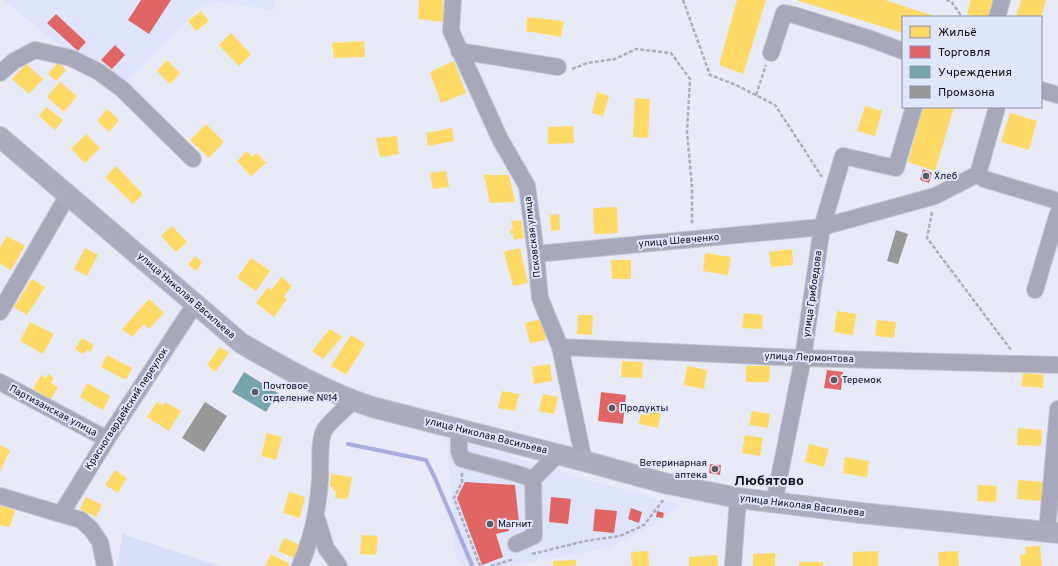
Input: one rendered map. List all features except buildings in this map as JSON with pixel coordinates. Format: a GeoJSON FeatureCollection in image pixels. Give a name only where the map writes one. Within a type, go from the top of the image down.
{"type":"FeatureCollection","features":[{"type":"Feature","properties":{"kind":"main road","name":"улица Николая Васильева"},"geometry":{"type":"LineString","coordinates":[[0,137],[240,343],[280,366],[353,401],[664,483],[738,498],[861,513],[1052,532]]}},
{"type":"Feature","properties":{"kind":"street","name":"Псковская улица"},"geometry":{"type":"LineString","coordinates":[[453,0],[451,31],[500,139],[527,186],[540,298],[560,347],[584,461]]}},
{"type":"Feature","properties":{"kind":"street"},"geometry":{"type":"LineString","coordinates":[[997,16],[1002,0]]}},
{"type":"Feature","properties":{"kind":"street"},"geometry":{"type":"LineString","coordinates":[[771,53],[784,13],[802,17],[868,38],[902,51]]}},
{"type":"Feature","properties":{"kind":"street"},"geometry":{"type":"LineString","coordinates":[[0,72],[14,61],[35,50],[70,58],[99,72],[122,89],[193,159]]}},
{"type":"Feature","properties":{"kind":"street"},"geometry":{"type":"LineString","coordinates":[[459,51],[558,67]]}},
{"type":"Feature","properties":{"kind":"street"},"geometry":{"type":"LineString","coordinates":[[1042,90],[1058,95]]}},
{"type":"Feature","properties":{"kind":"street","name":"улица Грибоедова"},"geometry":{"type":"LineString","coordinates":[[774,503],[803,358],[822,227],[843,156],[896,168],[914,108]]}},
{"type":"Feature","properties":{"kind":"street"},"geometry":{"type":"LineString","coordinates":[[997,108],[978,174],[984,179],[1058,201]]}},
{"type":"Feature","properties":{"kind":"street","name":"улица Шевченко"},"geometry":{"type":"LineString","coordinates":[[536,254],[822,227],[935,196],[978,174]]}},
{"type":"Feature","properties":{"kind":"street"},"geometry":{"type":"LineString","coordinates":[[0,312],[68,195]]}},
{"type":"Feature","properties":{"kind":"street"},"geometry":{"type":"LineString","coordinates":[[1035,290],[1058,213]]}},
{"type":"Feature","properties":{"kind":"street","name":"Красногвардейский переулок"},"geometry":{"type":"LineString","coordinates":[[61,514],[107,439],[195,304]]}},
{"type":"Feature","properties":{"kind":"street","name":"улица Лермонтова"},"geometry":{"type":"LineString","coordinates":[[560,347],[803,358],[1058,365]]}},
{"type":"Feature","properties":{"kind":"street","name":"Партизанская улица"},"geometry":{"type":"LineString","coordinates":[[0,382],[107,439]]}},
{"type":"Feature","properties":{"kind":"street"},"geometry":{"type":"LineString","coordinates":[[300,566],[305,555],[316,514],[320,480],[322,437],[325,429],[353,401]]}},
{"type":"Feature","properties":{"kind":"street"},"geometry":{"type":"LineString","coordinates":[[1052,532],[1058,409]]}},
{"type":"Feature","properties":{"kind":"street"},"geometry":{"type":"LineString","coordinates":[[459,430],[459,451],[462,459],[533,479]]}},
{"type":"Feature","properties":{"kind":"street"},"geometry":{"type":"LineString","coordinates":[[516,551],[534,536],[533,479],[558,454]]}},
{"type":"Feature","properties":{"kind":"street"},"geometry":{"type":"LineString","coordinates":[[0,496],[81,520],[91,529],[100,542],[105,566]]}},
{"type":"Feature","properties":{"kind":"street"},"geometry":{"type":"LineString","coordinates":[[733,566],[738,498]]}},
{"type":"Feature","properties":{"kind":"street"},"geometry":{"type":"LineString","coordinates":[[316,514],[326,548],[339,566]]}},
{"type":"Feature","properties":{"kind":"path"},"geometry":{"type":"LineString","coordinates":[[683,0],[710,75],[736,85],[775,105],[832,192]]}},
{"type":"Feature","properties":{"kind":"path"},"geometry":{"type":"LineString","coordinates":[[946,0],[951,1],[961,16]]}},
{"type":"Feature","properties":{"kind":"path"},"geometry":{"type":"LineString","coordinates":[[558,67],[570,69],[615,59],[636,50],[671,53],[690,79],[687,132],[692,187],[692,240]]}},
{"type":"Feature","properties":{"kind":"path"},"geometry":{"type":"LineString","coordinates":[[756,95],[771,53]]}},
{"type":"Feature","properties":{"kind":"path"},"geometry":{"type":"LineString","coordinates":[[935,196],[927,238],[1021,364]]}},
{"type":"Feature","properties":{"kind":"path"},"geometry":{"type":"LineString","coordinates":[[462,459],[462,482],[454,498],[480,566]]}},
{"type":"Feature","properties":{"kind":"path"},"geometry":{"type":"LineString","coordinates":[[532,554],[585,541],[620,536],[644,525],[666,497]]}},
{"type":"Feature","properties":{"kind":"path"},"geometry":{"type":"LineString","coordinates":[[491,566],[516,551]]}},
{"type":"Feature","properties":{"kind":"shaded area"},"geometry":{"type":"Polygon","coordinates":[[[3,0],[275,0],[274,10],[217,2],[200,8],[125,84],[70,53],[3,0]]]}},
{"type":"Feature","properties":{"kind":"shaded area"},"geometry":{"type":"Polygon","coordinates":[[[447,437],[591,481],[680,505],[652,526],[608,548],[506,566],[468,566],[456,559],[447,437]]]}},
{"type":"Feature","properties":{"kind":"shaded area"},"geometry":{"type":"Polygon","coordinates":[[[122,534],[221,566],[118,566],[122,534]]]}},
{"type":"Feature","properties":{"kind":"waterway"},"geometry":{"type":"LineString","coordinates":[[348,444],[426,460],[472,565]]}},
{"type":"Feature","properties":{"kind":"place","name":"Хлеб"},"geometry":{"type":"Point","coordinates":[926,176]}},
{"type":"Feature","properties":{"kind":"place","name":"Теремок"},"geometry":{"type":"Point","coordinates":[834,380]}},
{"type":"Feature","properties":{"kind":"place","name":"Почтовое отделение №14"},"geometry":{"type":"Point","coordinates":[255,392]}},
{"type":"Feature","properties":{"kind":"place","name":"Продукты"},"geometry":{"type":"Point","coordinates":[612,408]}},
{"type":"Feature","properties":{"kind":"place","name":"Ветеринарная аптека"},"geometry":{"type":"Point","coordinates":[715,469]}},
{"type":"Feature","properties":{"kind":"place","name":"Магнит"},"geometry":{"type":"Point","coordinates":[490,524]}},
{"type":"Feature","properties":{"kind":"district","name":"Любятово"},"geometry":{"type":"Point","coordinates":[769,481]}}]}
